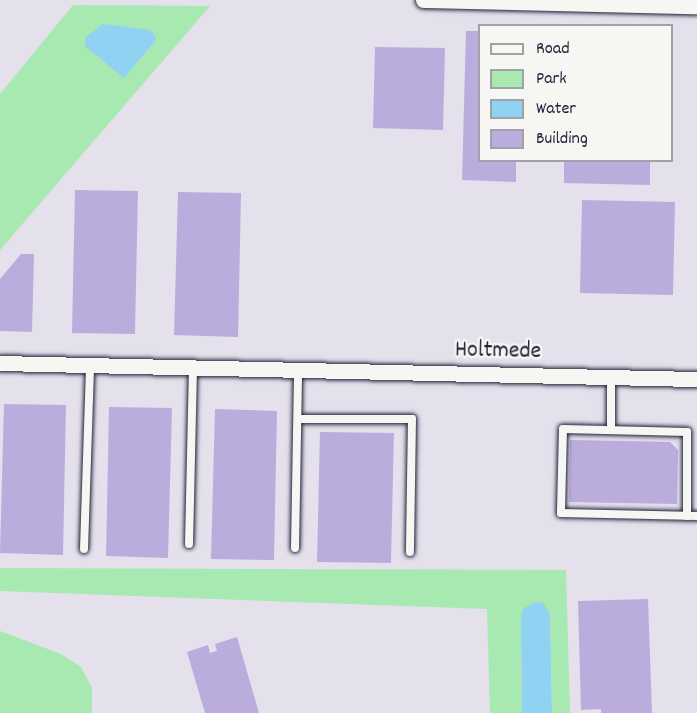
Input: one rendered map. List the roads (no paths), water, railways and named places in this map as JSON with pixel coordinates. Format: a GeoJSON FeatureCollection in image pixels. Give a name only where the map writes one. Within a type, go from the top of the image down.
{"type":"FeatureCollection","features":[{"type":"Feature","properties":{"kind":"street"},"geometry":{"type":"LineString","coordinates":[[423,0],[697,6]]}},
{"type":"Feature","properties":{"kind":"street","name":"Holtmede"},"geometry":{"type":"LineString","coordinates":[[0,363],[697,379]]}},
{"type":"Feature","properties":{"kind":"lane"},"geometry":{"type":"LineString","coordinates":[[84,549],[90,365]]}},
{"type":"Feature","properties":{"kind":"lane"},"geometry":{"type":"LineString","coordinates":[[189,544],[194,368]]}},
{"type":"Feature","properties":{"kind":"lane"},"geometry":{"type":"LineString","coordinates":[[295,548],[298,370]]}},
{"type":"Feature","properties":{"kind":"lane"},"geometry":{"type":"LineString","coordinates":[[611,377],[611,430]]}},
{"type":"Feature","properties":{"kind":"lane"},"geometry":{"type":"LineString","coordinates":[[298,419],[412,419],[410,552]]}},
{"type":"Feature","properties":{"kind":"lane"},"geometry":{"type":"LineString","coordinates":[[687,516],[687,432],[563,429],[561,513],[687,516],[697,516]]}},
{"type":"Feature","properties":{"kind":"water"},"geometry":{"type":"Polygon","coordinates":[[[103,24],[150,30],[155,35],[156,40],[124,78],[85,46],[85,38],[103,24]]]}},
{"type":"Feature","properties":{"kind":"water"},"geometry":{"type":"Polygon","coordinates":[[[534,602],[543,603],[550,614],[552,713],[522,713],[521,615],[523,609],[534,602]]]}}]}
